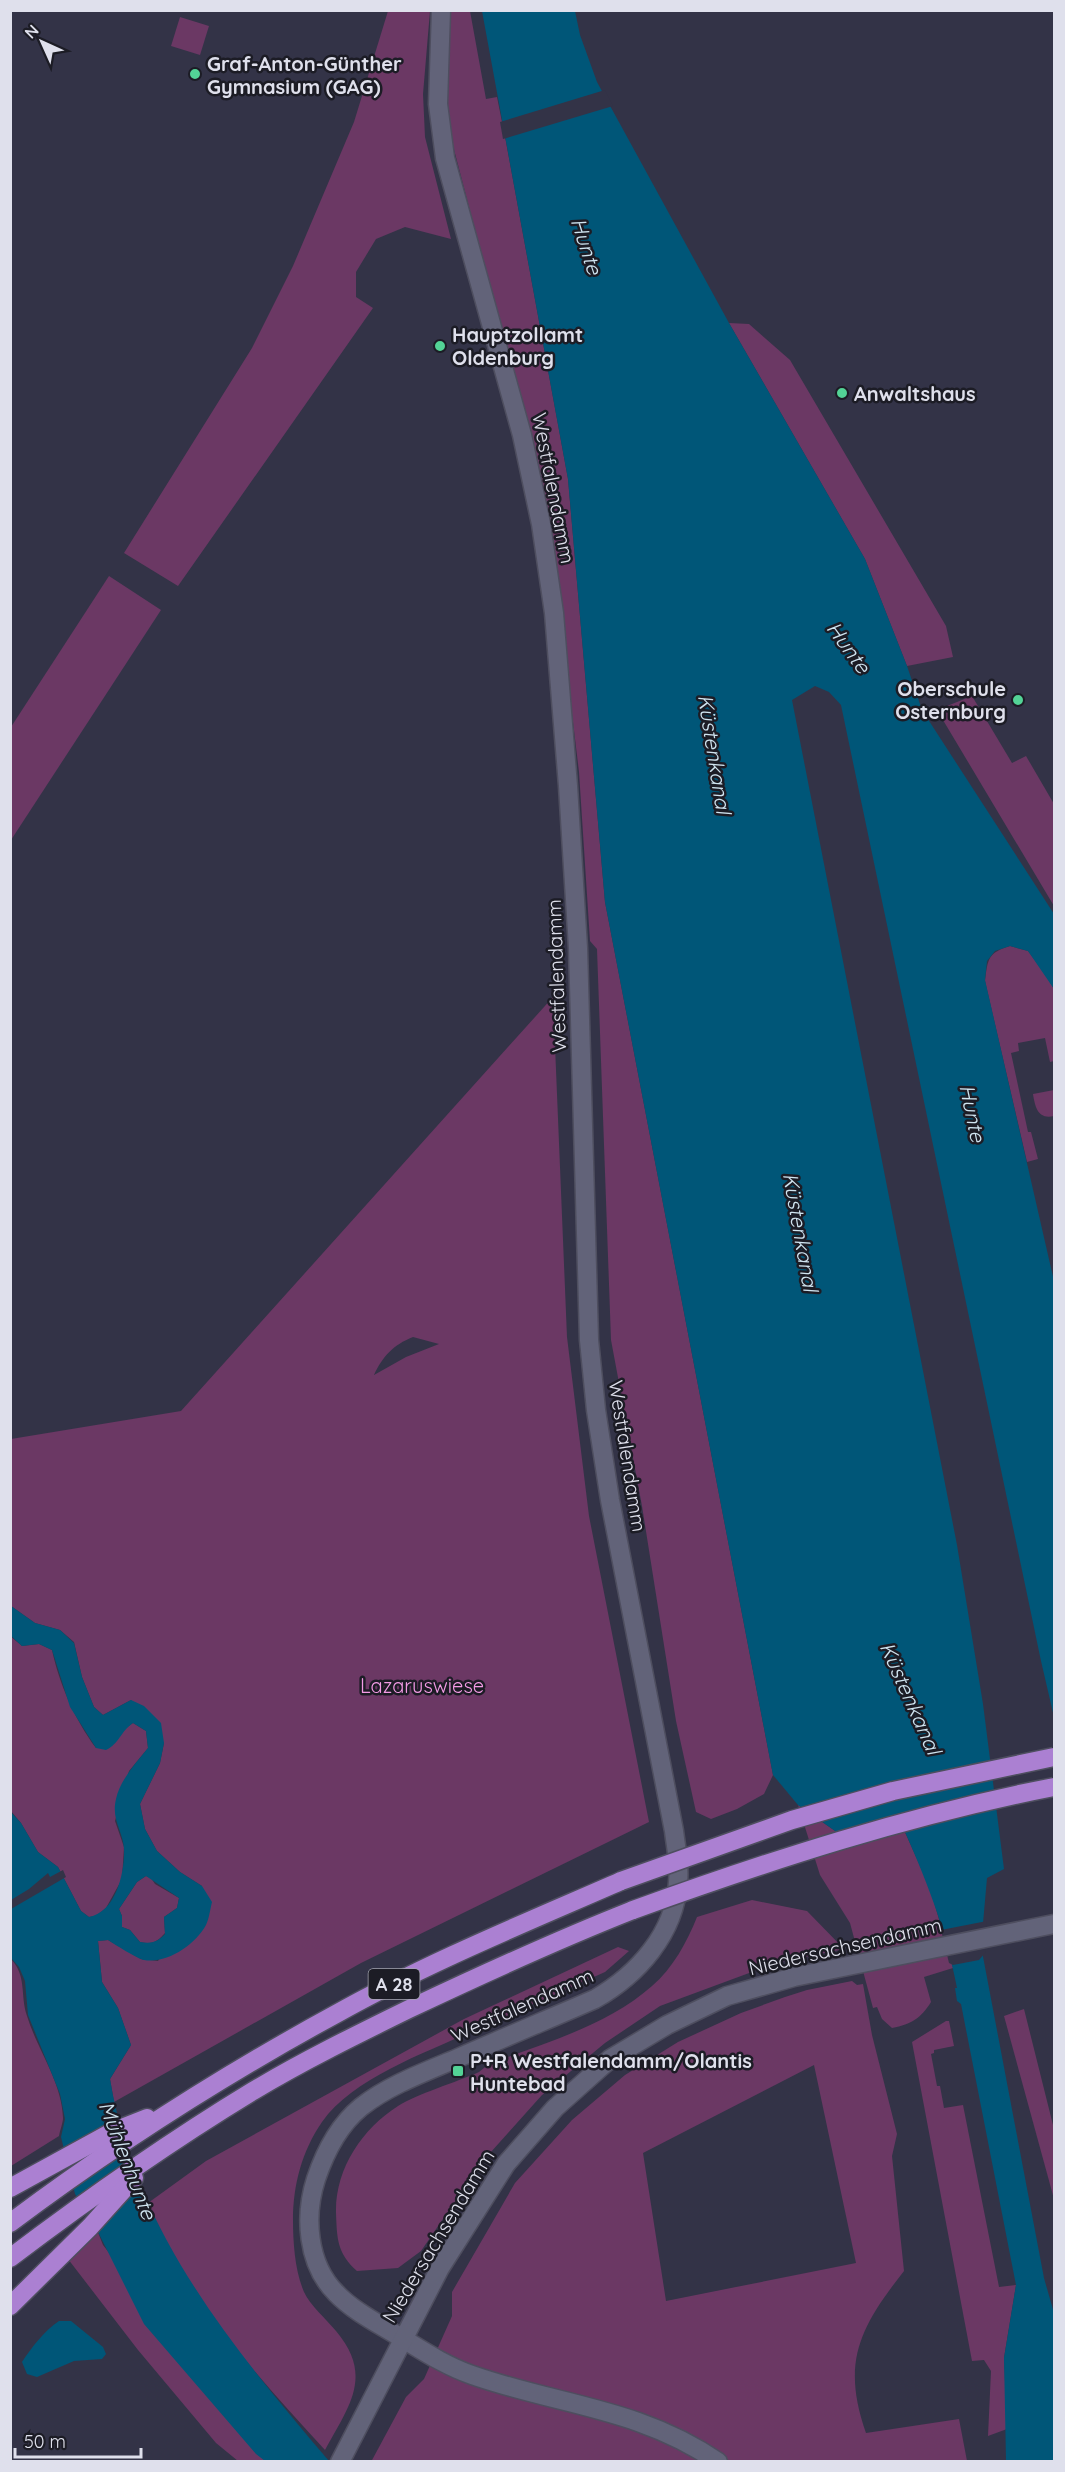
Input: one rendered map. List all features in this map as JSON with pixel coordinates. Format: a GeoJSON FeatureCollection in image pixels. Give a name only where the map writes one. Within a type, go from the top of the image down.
{"type":"FeatureCollection","features":[{"type":"Feature","properties":{"kind":"highway","name":"A 28"},"geometry":{"type":"LineString","coordinates":[[10,2223],[176,2107],[338,2012],[496,1935],[621,1881],[792,1820],[893,1791],[1054,1757]]}},
{"type":"Feature","properties":{"kind":"highway","name":"A 28"},"geometry":{"type":"LineString","coordinates":[[10,2258],[153,2156],[254,2090],[355,2036],[456,1987],[586,1929],[703,1885],[830,1842],[916,1819],[1054,1787]]}},
{"type":"Feature","properties":{"kind":"highway"},"geometry":{"type":"LineString","coordinates":[[10,2188],[114,2131],[176,2107]]}},
{"type":"Feature","properties":{"kind":"highway"},"geometry":{"type":"LineString","coordinates":[[10,2306],[90,2227],[153,2156]]}},
{"type":"Feature","properties":{"kind":"street","name":"Westfalendamm"},"geometry":{"type":"LineString","coordinates":[[441,10],[438,104],[445,158],[459,217],[494,327],[522,435],[541,524],[554,613],[568,775],[578,948],[589,1340],[596,1410],[610,1500],[674,1831],[678,1884],[665,1929],[657,1944],[635,1970],[612,1989],[595,1999],[379,2094],[359,2109],[334,2138],[325,2154],[312,2193],[309,2218],[315,2254],[327,2281],[336,2294],[402,2338],[450,2366],[471,2374],[631,2418],[686,2442],[718,2462]]}},
{"type":"Feature","properties":{"kind":"street","name":"Niedersachsendamm"},"geometry":{"type":"LineString","coordinates":[[342,2457],[440,2268],[506,2164],[555,2108],[610,2059],[667,2025],[727,1996],[798,1976],[1054,1924]]}},
{"type":"Feature","properties":{"kind":"green space"},"geometry":{"type":"Polygon","coordinates":[[[388,11],[430,11],[423,94],[425,137],[451,239],[405,227],[376,239],[356,272],[356,297],[373,308],[178,586],[124,553],[252,348],[293,266],[354,122],[388,11]]]}},
{"type":"Feature","properties":{"kind":"green space"},"geometry":{"type":"Polygon","coordinates":[[[449,11],[470,11],[486,99],[497,97],[568,479],[605,902],[773,1775],[764,1794],[737,1809],[711,1819],[696,1812],[676,1721],[642,1506],[611,1340],[597,949],[590,941],[579,772],[547,506],[451,138],[445,98],[449,11]]]}},
{"type":"Feature","properties":{"kind":"green space"},"geometry":{"type":"Polygon","coordinates":[[[180,17],[209,26],[200,55],[171,46],[180,17]]]}},
{"type":"Feature","properties":{"kind":"green space"},"geometry":{"type":"Polygon","coordinates":[[[729,323],[749,324],[790,360],[946,626],[953,657],[907,666],[865,559],[729,323]]]}},
{"type":"Feature","properties":{"kind":"green space"},"geometry":{"type":"Polygon","coordinates":[[[109,576],[161,610],[11,840],[11,727],[109,576]]]}},
{"type":"Feature","properties":{"kind":"green space"},"geometry":{"type":"Polygon","coordinates":[[[972,696],[1012,763],[1026,756],[1054,804],[1054,906],[937,710],[972,696]]]}},
{"type":"Feature","properties":{"kind":"green space"},"geometry":{"type":"Polygon","coordinates":[[[1010,946],[1028,951],[1054,989],[1054,1061],[1050,1062],[1045,1038],[1018,1043],[1019,1051],[1011,1053],[1028,1132],[1031,1132],[1038,1159],[1027,1162],[985,981],[990,958],[997,951],[1010,946]]]}},
{"type":"Feature","properties":{"kind":"green space","name":"Lazaruswiese"},"geometry":{"type":"Polygon","coordinates":[[[553,997],[567,1337],[589,1516],[649,1822],[361,1963],[114,2102],[110,2079],[131,2045],[118,2008],[102,1982],[98,1941],[108,1940],[141,1959],[158,1961],[202,1886],[180,1872],[157,1851],[145,1829],[140,1804],[160,1763],[164,1743],[131,1700],[103,1715],[94,1707],[82,1677],[74,1642],[60,1630],[35,1623],[11,1606],[11,1439],[181,1411],[553,997]],[[413,1337],[406,1340],[389,1352],[374,1375],[406,1357],[439,1344],[413,1337]]]}},
{"type":"Feature","properties":{"kind":"green space"},"geometry":{"type":"Polygon","coordinates":[[[1054,1090],[1054,1116],[1044,1116],[1036,1108],[1033,1094],[1054,1090]]]}},
{"type":"Feature","properties":{"kind":"green space"},"geometry":{"type":"Polygon","coordinates":[[[10,1636],[22,1646],[39,1644],[52,1650],[69,1701],[81,1726],[96,1748],[133,1723],[146,1731],[148,1748],[129,1771],[115,1821],[124,1847],[122,1879],[106,1908],[96,1916],[89,1917],[81,1911],[58,1867],[38,1852],[11,1811],[10,1636]]]}},
{"type":"Feature","properties":{"kind":"green space"},"geometry":{"type":"Polygon","coordinates":[[[798,1805],[838,1833],[900,1821],[930,1888],[953,1968],[924,1977],[931,2002],[920,2016],[910,2022],[892,2028],[882,2019],[877,2007],[873,2008],[850,1923],[820,1875],[798,1805]]]}},
{"type":"Feature","properties":{"kind":"green space"},"geometry":{"type":"Polygon","coordinates":[[[146,1876],[179,1898],[177,1908],[164,1917],[165,1933],[157,1941],[151,1943],[140,1942],[130,1930],[122,1927],[122,1916],[119,1909],[137,1882],[146,1876]]]}},
{"type":"Feature","properties":{"kind":"green space"},"geometry":{"type":"Polygon","coordinates":[[[752,1900],[807,1911],[844,1949],[776,1963],[660,2006],[605,2043],[542,2095],[482,2162],[421,2251],[398,2268],[357,2271],[350,2264],[342,2252],[338,2238],[336,2213],[340,2181],[362,2138],[385,2115],[406,2102],[479,2072],[489,2064],[553,2041],[615,2012],[652,1986],[673,1963],[697,1917],[752,1900]]]}},
{"type":"Feature","properties":{"kind":"green space"},"geometry":{"type":"Polygon","coordinates":[[[618,1947],[629,1951],[605,1972],[412,2058],[371,2080],[335,2106],[315,2133],[300,2169],[293,2207],[297,2266],[307,2297],[347,2347],[354,2362],[356,2377],[349,2405],[325,2450],[274,2394],[202,2303],[163,2238],[148,2203],[206,2161],[464,2019],[618,1947]]]}},
{"type":"Feature","properties":{"kind":"green space"},"geometry":{"type":"Polygon","coordinates":[[[11,1959],[19,1972],[31,2028],[58,2092],[63,2118],[59,2136],[11,2166],[11,1959]]]}},
{"type":"Feature","properties":{"kind":"green space"},"geometry":{"type":"Polygon","coordinates":[[[852,1981],[857,1985],[863,1984],[872,2035],[897,2134],[892,2156],[904,2271],[876,2310],[859,2346],[855,2365],[855,2386],[866,2433],[959,2419],[967,2461],[371,2462],[406,2397],[424,2379],[452,2316],[452,2292],[515,2183],[572,2120],[625,2075],[678,2042],[741,2013],[807,1990],[852,1981]],[[814,2065],[643,2153],[666,2301],[856,2263],[814,2065]]]}},
{"type":"Feature","properties":{"kind":"green space"},"geometry":{"type":"Polygon","coordinates":[[[1024,2009],[1054,2129],[1054,2199],[1004,2016],[1024,2009]]]}},
{"type":"Feature","properties":{"kind":"green space"},"geometry":{"type":"Polygon","coordinates":[[[949,2021],[954,2046],[934,2050],[931,2054],[937,2086],[940,2086],[944,2108],[963,2105],[999,2287],[1016,2285],[1004,2358],[1007,2429],[988,2436],[991,2371],[984,2360],[972,2361],[912,2042],[949,2021]]]}},
{"type":"Feature","properties":{"kind":"green space"},"geometry":{"type":"Polygon","coordinates":[[[97,2230],[103,2245],[270,2461],[238,2461],[216,2443],[138,2350],[68,2259],[97,2230]]]}},
{"type":"Feature","properties":{"kind":"water"},"geometry":{"type":"Polygon","coordinates":[[[482,11],[575,11],[580,35],[597,82],[729,323],[865,559],[922,710],[1054,914],[1054,989],[1028,951],[1010,946],[995,951],[987,961],[985,980],[1054,1281],[1054,1717],[841,705],[829,692],[815,686],[792,700],[957,1545],[983,1704],[1004,1869],[987,1878],[981,1946],[1044,2278],[1054,2313],[1054,2461],[1006,2461],[1004,2358],[1016,2285],[961,2004],[957,2001],[955,1988],[957,1988],[941,1924],[918,1862],[900,1821],[838,1833],[798,1805],[773,1775],[605,902],[568,479],[482,11]]]}},
{"type":"Feature","properties":{"kind":"water","name":"Mühlenhunte"},"geometry":{"type":"Polygon","coordinates":[[[11,1606],[35,1623],[60,1630],[74,1643],[82,1677],[94,1707],[103,1715],[131,1700],[144,1706],[161,1723],[164,1743],[160,1763],[140,1804],[145,1829],[157,1851],[180,1872],[202,1886],[212,1902],[207,1923],[201,1932],[188,1946],[171,1956],[144,1960],[108,1940],[98,1941],[102,1982],[118,2008],[131,2045],[110,2079],[123,2134],[141,2187],[165,2237],[193,2285],[224,2331],[329,2461],[265,2461],[256,2454],[144,2324],[97,2230],[75,2194],[61,2137],[65,2119],[60,2094],[28,2015],[25,1981],[19,1967],[11,1958],[10,1811],[21,1823],[38,1852],[58,1867],[81,1911],[89,1917],[98,1914],[106,1908],[117,1890],[123,1869],[124,1849],[115,1813],[118,1792],[129,1772],[148,1748],[146,1731],[133,1723],[111,1747],[106,1750],[96,1748],[70,1707],[52,1650],[39,1644],[22,1646],[11,1636],[11,1606]],[[146,1876],[137,1882],[119,1909],[122,1916],[122,1927],[130,1930],[140,1942],[157,1941],[165,1934],[164,1917],[177,1908],[179,1898],[146,1876]]]}},
{"type":"Feature","properties":{"kind":"water"},"geometry":{"type":"Polygon","coordinates":[[[59,2321],[71,2321],[103,2347],[106,2354],[102,2359],[74,2361],[37,2377],[27,2374],[22,2362],[48,2330],[59,2321]]]}},
{"type":"Feature","properties":{"kind":"pier"},"geometry":{"type":"Polygon","coordinates":[[[605,90],[613,106],[503,139],[500,122],[605,90]]]}},
{"type":"Feature","properties":{"kind":"pier"},"geometry":{"type":"Polygon","coordinates":[[[63,1870],[66,1877],[11,1909],[11,1900],[48,1873],[50,1877],[63,1870]]]}},
{"type":"Feature","properties":{"kind":"pier"},"geometry":{"type":"Polygon","coordinates":[[[987,1921],[985,1953],[979,1960],[953,1965],[949,1963],[941,1930],[987,1921]]]}},
{"type":"Feature","properties":{"kind":"place","name":"Graf-Anton-Günther Gymnasium (GAG)"},"geometry":{"type":"Point","coordinates":[195,74]}},
{"type":"Feature","properties":{"kind":"place","name":"Hauptzollamt Oldenburg"},"geometry":{"type":"Point","coordinates":[440,346]}},
{"type":"Feature","properties":{"kind":"place","name":"Anwaltshaus"},"geometry":{"type":"Point","coordinates":[842,393]}},
{"type":"Feature","properties":{"kind":"place","name":"Oberschule Osternburg"},"geometry":{"type":"Point","coordinates":[1018,700]}},
{"type":"Feature","properties":{"kind":"place","name":"P+R Westfalendamm/Olantis Huntebad"},"geometry":{"type":"Point","coordinates":[458,2071]}},
{"type":"Feature","properties":{"kind":"water label","name":"Hunte"},"geometry":{"type":"Point","coordinates":[587,246]}},
{"type":"Feature","properties":{"kind":"water label","name":"Hunte"},"geometry":{"type":"Point","coordinates":[849,647]}},
{"type":"Feature","properties":{"kind":"water label","name":"Küstenkanal"},"geometry":{"type":"Point","coordinates":[715,754]}},
{"type":"Feature","properties":{"kind":"water label","name":"Hunte"},"geometry":{"type":"Point","coordinates":[973,1113]}},
{"type":"Feature","properties":{"kind":"water label","name":"Küstenkanal"},"geometry":{"type":"Point","coordinates":[801,1232]}},
{"type":"Feature","properties":{"kind":"water label","name":"Küstenkanal"},"geometry":{"type":"Point","coordinates":[911,1698]}}]}
